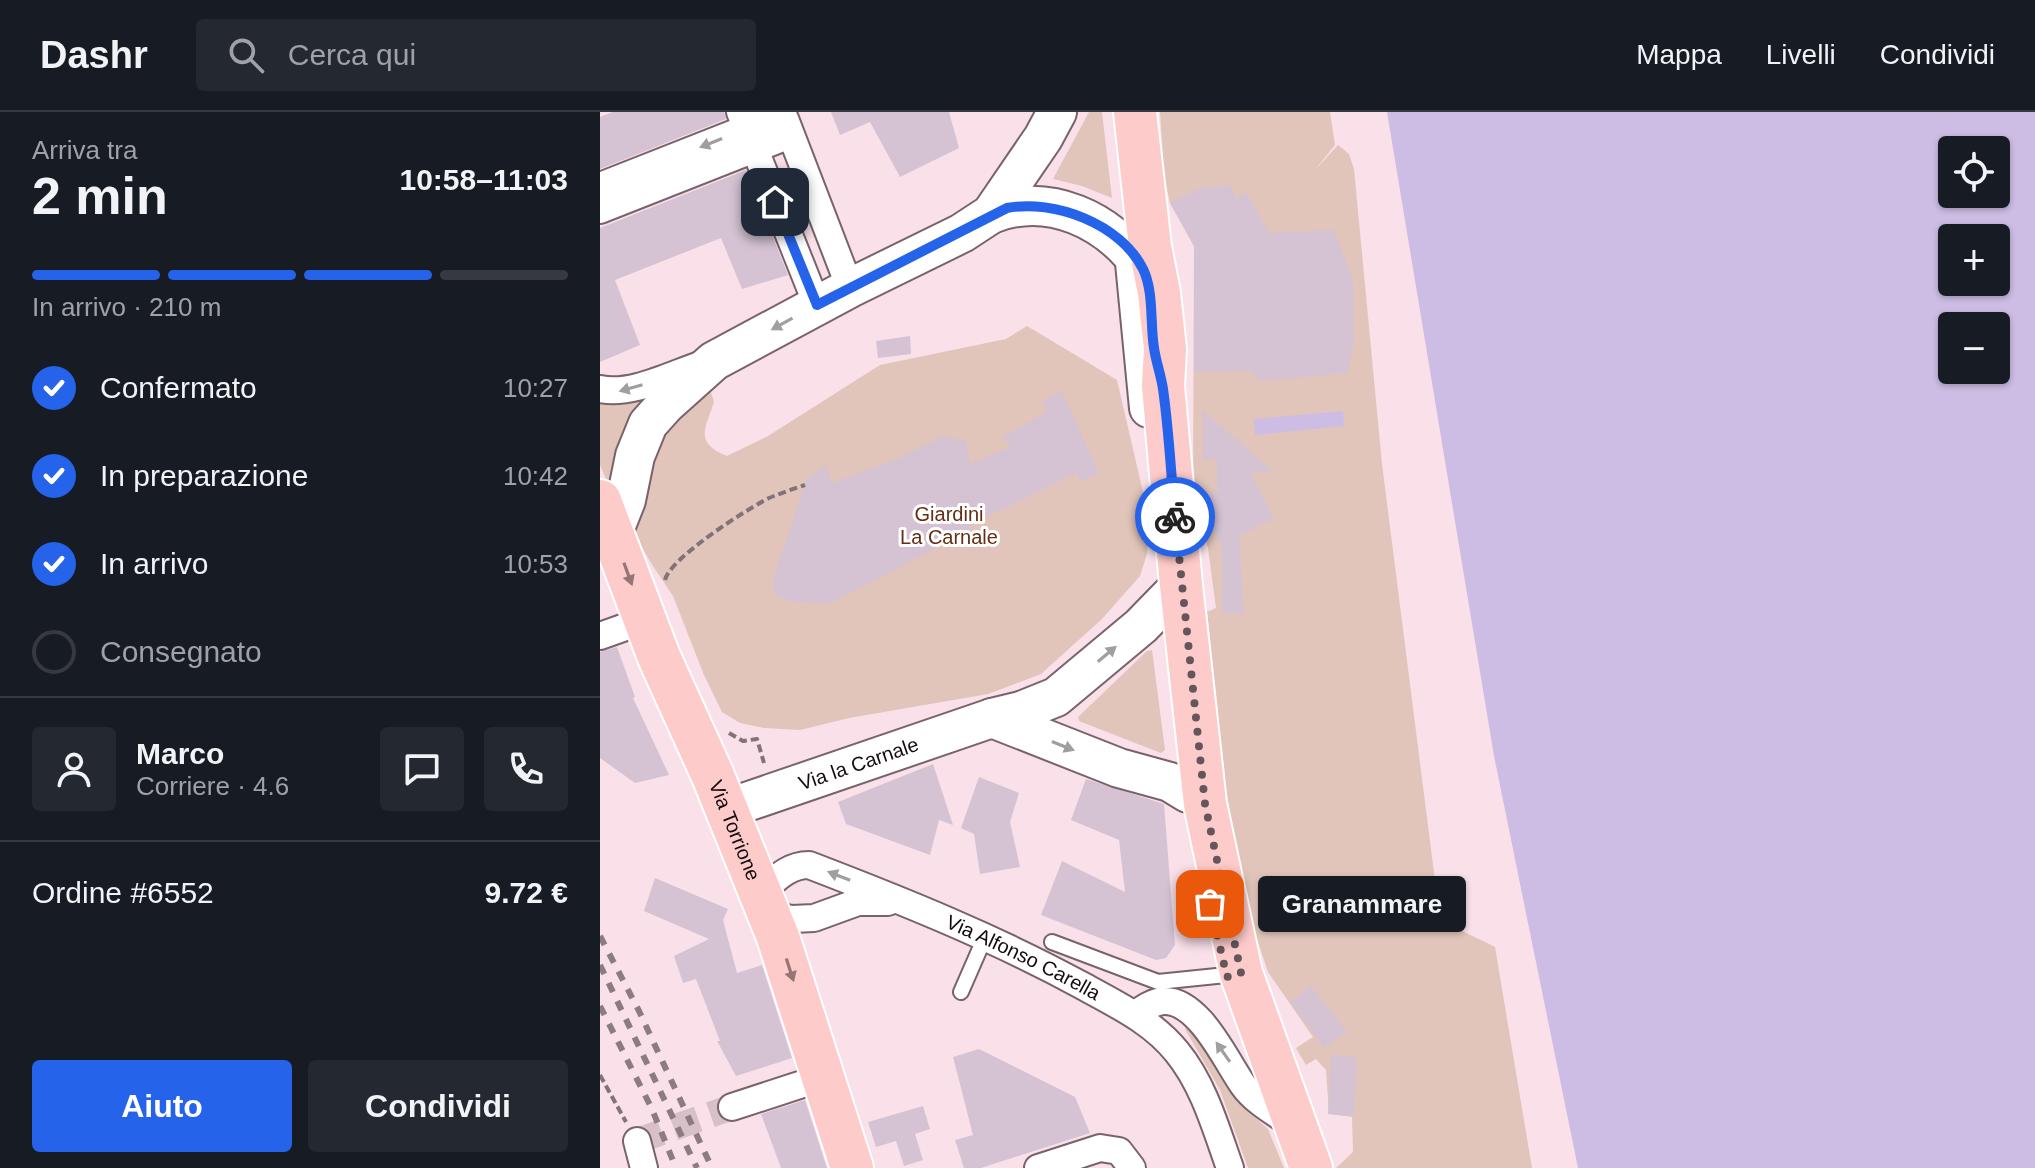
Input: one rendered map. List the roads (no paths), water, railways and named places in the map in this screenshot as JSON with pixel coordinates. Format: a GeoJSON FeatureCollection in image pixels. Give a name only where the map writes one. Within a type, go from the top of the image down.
{"type":"FeatureCollection","features":[{"type":"Feature","properties":{"kind":"main road"},"geometry":{"type":"LineString","coordinates":[[991,214],[1057,112]]}},
{"type":"Feature","properties":{"kind":"main road"},"geometry":{"type":"LineString","coordinates":[[1120,112],[1134,257],[1175,592],[1205,804],[1234,975]]}},
{"type":"Feature","properties":{"kind":"main road"},"geometry":{"type":"LineString","coordinates":[[1135,112],[1165,349],[1163,386],[1188,793],[1197,848],[1234,975],[1284,1119],[1294,1168]]}},
{"type":"Feature","properties":{"kind":"main road"},"geometry":{"type":"LineString","coordinates":[[607,517],[626,500],[635,456],[648,424],[714,361],[834,296],[962,233],[991,214],[1019,205],[1070,212],[1108,231],[1134,257],[1144,271],[1154,348],[1163,386]]}},
{"type":"Feature","properties":{"kind":"main road","name":"Via Torrione"},"geometry":{"type":"LineString","coordinates":[[607,517],[655,606],[726,809],[765,904],[852,1168]]}},
{"type":"Feature","properties":{"kind":"main road","name":"Via la Carnale"},"geometry":{"type":"LineString","coordinates":[[726,809],[1056,697],[1141,626],[1175,592]]}},
{"type":"Feature","properties":{"kind":"main road"},"geometry":{"type":"LineString","coordinates":[[992,718],[1119,768],[1170,782],[1188,793]]}},
{"type":"Feature","properties":{"kind":"main road"},"geometry":{"type":"LineString","coordinates":[[1284,1119],[1311,1168]]}},
{"type":"Feature","properties":{"kind":"street"},"geometry":{"type":"LineString","coordinates":[[600,186],[747,130],[785,120],[834,296]]}},
{"type":"Feature","properties":{"kind":"street"},"geometry":{"type":"LineString","coordinates":[[600,210],[747,130]]}},
{"type":"Feature","properties":{"kind":"street"},"geometry":{"type":"LineString","coordinates":[[747,130],[834,296]]}},
{"type":"Feature","properties":{"kind":"street"},"geometry":{"type":"LineString","coordinates":[[600,389],[615,392],[635,388],[714,361]]}},
{"type":"Feature","properties":{"kind":"street"},"geometry":{"type":"LineString","coordinates":[[600,636],[655,606]]}},
{"type":"Feature","properties":{"kind":"street","name":"Via Alfonso Carella"},"geometry":{"type":"LineString","coordinates":[[912,904],[858,902],[814,918],[792,919],[765,904],[786,871],[798,865],[809,865],[912,904],[985,937],[1039,962],[1135,1014],[1168,1042],[1192,1073],[1230,1168]]}},
{"type":"Feature","properties":{"kind":"street"},"geometry":{"type":"LineString","coordinates":[[1135,1014],[1163,1001],[1192,1013],[1221,1049],[1243,1085],[1284,1119]]}},
{"type":"Feature","properties":{"kind":"street"},"geometry":{"type":"LineString","coordinates":[[732,1107],[824,1077]]}},
{"type":"Feature","properties":{"kind":"street"},"geometry":{"type":"LineString","coordinates":[[637,1141],[644,1168]]}},
{"type":"Feature","properties":{"kind":"street"},"geometry":{"type":"LineString","coordinates":[[1038,1168],[1100,1148],[1119,1151],[1132,1168]]}},
{"type":"Feature","properties":{"kind":"lane"},"geometry":{"type":"LineString","coordinates":[[961,992],[985,937]]}},
{"type":"Feature","properties":{"kind":"lane"},"geometry":{"type":"LineString","coordinates":[[1052,942],[1158,982],[1234,975]]}},
{"type":"Feature","properties":{"kind":"tunnel"},"geometry":{"type":"LineString","coordinates":[[637,1141],[732,1107]]}},
{"type":"Feature","properties":{"kind":"railway"},"geometry":{"type":"LineString","coordinates":[[600,936],[639,1011],[712,1168]]}},
{"type":"Feature","properties":{"kind":"railway"},"geometry":{"type":"LineString","coordinates":[[600,965],[697,1168]]}},
{"type":"Feature","properties":{"kind":"railway"},"geometry":{"type":"LineString","coordinates":[[600,1006],[652,1109],[676,1168]]}},
{"type":"Feature","properties":{"kind":"place","name":"Granammare"},"geometry":{"type":"Point","coordinates":[1210,904]}},
{"type":"Feature","properties":{"kind":"park label","name":"Giardini La Carnale"},"geometry":{"type":"Point","coordinates":[949,526]}}]}
